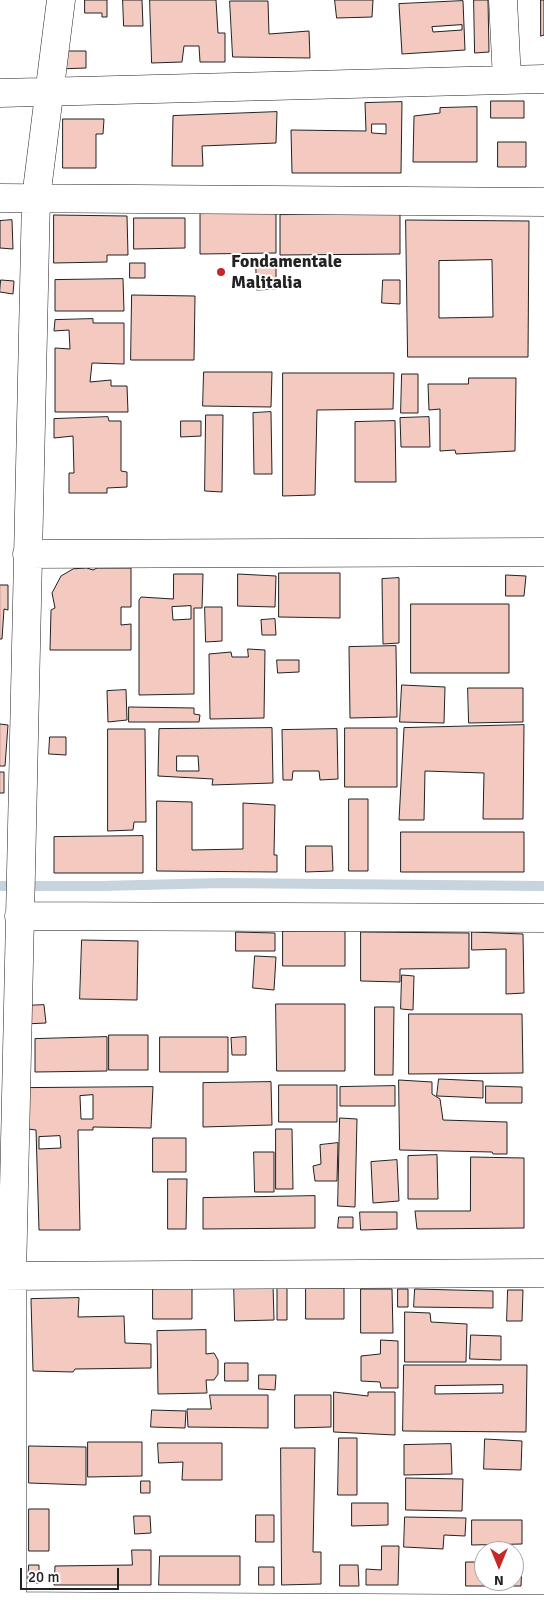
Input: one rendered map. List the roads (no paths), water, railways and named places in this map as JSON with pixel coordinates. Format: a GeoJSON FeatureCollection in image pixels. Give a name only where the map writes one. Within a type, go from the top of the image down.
{"type":"FeatureCollection","features":[{"type":"Feature","properties":{"kind":"street"},"geometry":{"type":"LineString","coordinates":[[61,0],[36,198],[19,916],[6,1276],[8,1608],[544,1609]]}},
{"type":"Feature","properties":{"kind":"street"},"geometry":{"type":"LineString","coordinates":[[503,0],[507,80]]}},
{"type":"Feature","properties":{"kind":"street"},"geometry":{"type":"LineString","coordinates":[[0,93],[544,79]]}},
{"type":"Feature","properties":{"kind":"street"},"geometry":{"type":"LineString","coordinates":[[0,198],[544,202]]}},
{"type":"Feature","properties":{"kind":"street"},"geometry":{"type":"LineString","coordinates":[[27,554],[544,552]]}},
{"type":"Feature","properties":{"kind":"street"},"geometry":{"type":"LineString","coordinates":[[19,916],[544,918]]}},
{"type":"Feature","properties":{"kind":"street"},"geometry":{"type":"LineString","coordinates":[[6,1276],[544,1273]]}},
{"type":"Feature","properties":{"kind":"waterway"},"geometry":{"type":"LineString","coordinates":[[0,886],[222,883],[544,886]]}},
{"type":"Feature","properties":{"kind":"place","name":"Fondamentale Malitalia"},"geometry":{"type":"Point","coordinates":[221,272]}}]}
